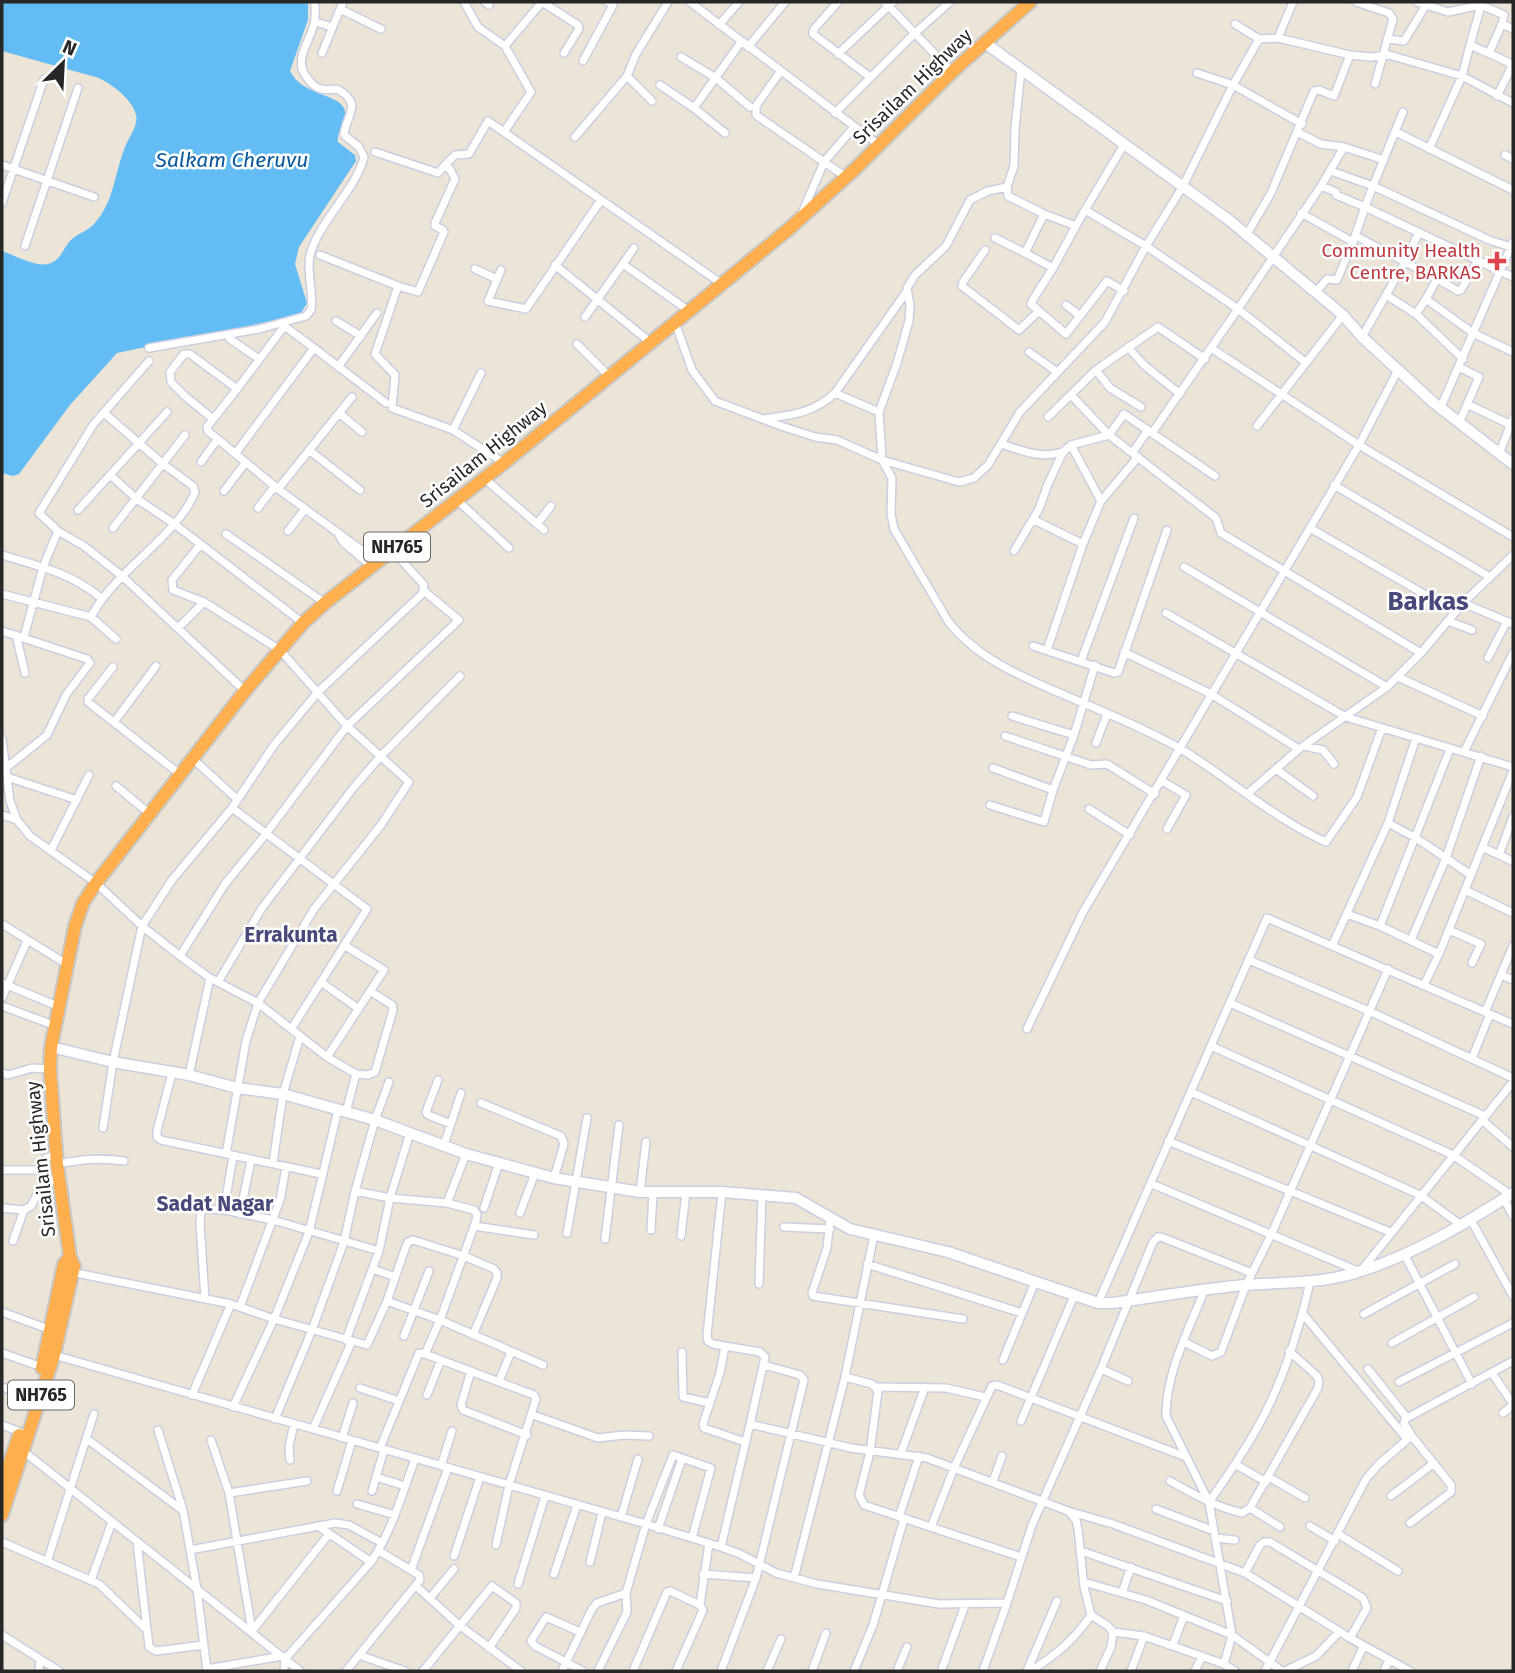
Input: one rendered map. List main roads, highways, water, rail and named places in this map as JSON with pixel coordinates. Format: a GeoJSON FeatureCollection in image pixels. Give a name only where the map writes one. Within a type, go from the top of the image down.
{"type":"FeatureCollection","features":[{"type":"Feature","properties":{"kind":"highway","name":"Srisailam Highway"},"geometry":{"type":"LineString","coordinates":[[2,1515],[19,1448],[54,1355],[68,1271],[64,1264],[70,1257],[57,1165],[50,1069],[51,1047],[75,926],[83,904],[96,883],[245,691],[303,623],[504,463],[799,220],[1025,3]]}},
{"type":"Feature","properties":{"kind":"highway","name":"Srisailam Highway"},"geometry":{"type":"LineString","coordinates":[[2,1486],[6,1458],[19,1448],[20,1432],[33,1398],[68,1271]]}},
{"type":"Feature","properties":{"kind":"water","name":"Salkam Cheruvu"},"geometry":{"type":"Polygon","coordinates":[[[2,2],[308,2],[308,20],[290,71],[304,86],[342,105],[345,115],[338,142],[355,155],[356,161],[299,247],[295,264],[307,303],[300,315],[117,353],[70,405],[19,474],[13,476],[2,473],[2,251],[31,262],[52,263],[72,239],[92,226],[110,197],[136,119],[134,109],[127,99],[99,78],[2,51],[2,2]]]}},
{"type":"Feature","properties":{"kind":"place","name":"Community Health Centre, BARKAS"},"geometry":{"type":"Point","coordinates":[1497,261]}},
{"type":"Feature","properties":{"kind":"district","name":"Barkas"},"geometry":{"type":"Point","coordinates":[1428,601]}},
{"type":"Feature","properties":{"kind":"district","name":"Errakunta"},"geometry":{"type":"Point","coordinates":[291,935]}},
{"type":"Feature","properties":{"kind":"district","name":"Sadat Nagar"},"geometry":{"type":"Point","coordinates":[215,1204]}}]}
